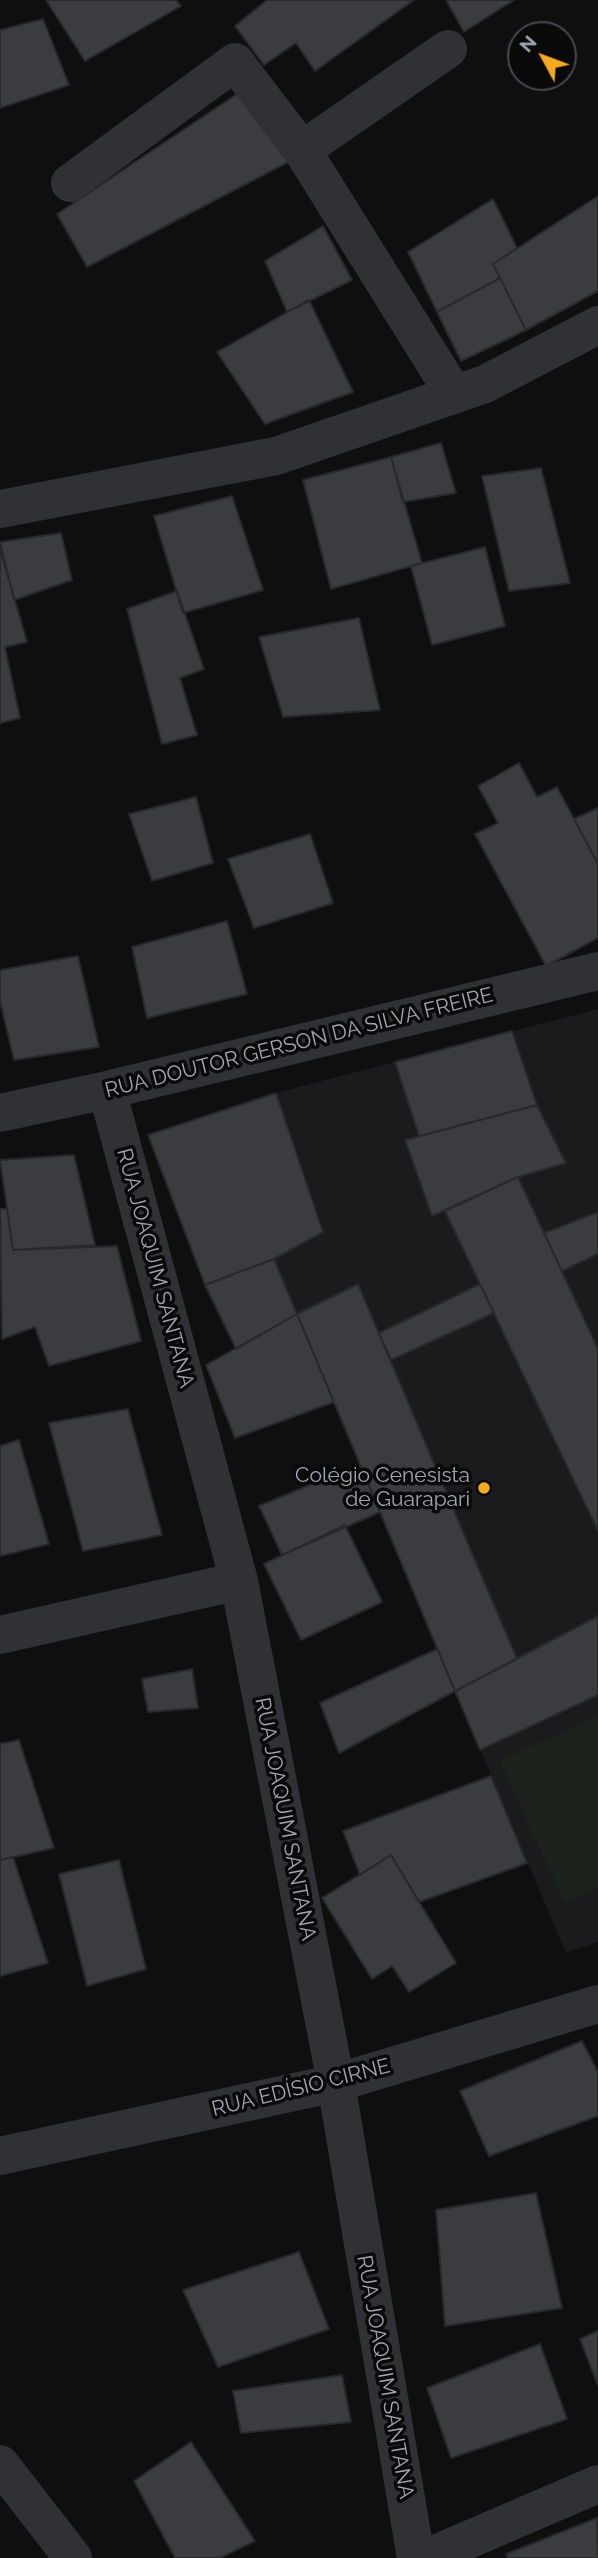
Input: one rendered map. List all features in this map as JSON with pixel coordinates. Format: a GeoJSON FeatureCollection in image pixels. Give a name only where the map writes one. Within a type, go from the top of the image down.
{"type":"FeatureCollection","features":[{"type":"Feature","properties":{"kind":"street"},"geometry":{"type":"LineString","coordinates":[[302,150],[448,49]]}},
{"type":"Feature","properties":{"kind":"street"},"geometry":{"type":"LineString","coordinates":[[70,183],[235,62],[302,150],[454,394]]}},
{"type":"Feature","properties":{"kind":"street"},"geometry":{"type":"LineString","coordinates":[[0,509],[276,456],[485,384],[598,325]]}},
{"type":"Feature","properties":{"kind":"street","name":"RUA DOUTOR GERSON DA SILVA FREIRE"},"geometry":{"type":"LineString","coordinates":[[0,1113],[107,1090],[598,971]]}},
{"type":"Feature","properties":{"kind":"street","name":"RUA JOAQUIM SANTANA"},"geometry":{"type":"LineString","coordinates":[[107,1090],[239,1581],[336,2082],[416,2558]]}},
{"type":"Feature","properties":{"kind":"street"},"geometry":{"type":"LineString","coordinates":[[0,1635],[239,1581]]}},
{"type":"Feature","properties":{"kind":"street","name":"RUA EDÍSIO CIRNE"},"geometry":{"type":"LineString","coordinates":[[0,2156],[336,2082],[598,2004]]}},
{"type":"Feature","properties":{"kind":"street"},"geometry":{"type":"LineString","coordinates":[[0,2463],[73,2558]]}},
{"type":"Feature","properties":{"kind":"street"},"geometry":{"type":"LineString","coordinates":[[426,2558],[598,2484]]}},
{"type":"Feature","properties":{"kind":"shaded area","name":"Colégio Cenesista de Guarapari"},"geometry":{"type":"Polygon","coordinates":[[[598,1009],[598,1942],[566,1953],[274,1259],[323,1231],[276,1093],[598,1009]]]}},
{"type":"Feature","properties":{"kind":"shaded area"},"geometry":{"type":"Polygon","coordinates":[[[598,1716],[598,1888],[565,1903],[500,1761],[598,1716]]]}},
{"type":"Feature","properties":{"kind":"building"},"geometry":{"type":"Polygon","coordinates":[[[46,0],[176,0],[181,6],[85,61],[46,0]]]}},
{"type":"Feature","properties":{"kind":"building"},"geometry":{"type":"Polygon","coordinates":[[[267,0],[414,0],[315,71],[296,43],[264,65],[235,26],[267,0]]]}},
{"type":"Feature","properties":{"kind":"building"},"geometry":{"type":"Polygon","coordinates":[[[446,0],[514,0],[464,32],[446,0]]]}},
{"type":"Feature","properties":{"kind":"building"},"geometry":{"type":"Polygon","coordinates":[[[43,19],[69,85],[0,108],[0,30],[43,19]]]}},
{"type":"Feature","properties":{"kind":"building"},"geometry":{"type":"Polygon","coordinates":[[[246,88],[294,159],[87,267],[57,214],[246,88]]]}},
{"type":"Feature","properties":{"kind":"building"},"geometry":{"type":"Polygon","coordinates":[[[598,196],[598,291],[526,330],[493,264],[598,196]]]}},
{"type":"Feature","properties":{"kind":"building"},"geometry":{"type":"Polygon","coordinates":[[[493,199],[517,248],[493,264],[500,278],[437,312],[408,252],[493,199]]]}},
{"type":"Feature","properties":{"kind":"building"},"geometry":{"type":"Polygon","coordinates":[[[323,226],[352,280],[287,312],[265,261],[323,226]]]}},
{"type":"Feature","properties":{"kind":"building"},"geometry":{"type":"Polygon","coordinates":[[[500,278],[526,330],[461,361],[437,312],[500,278]]]}},
{"type":"Feature","properties":{"kind":"building"},"geometry":{"type":"Polygon","coordinates":[[[309,300],[353,392],[265,424],[217,352],[309,300]]]}},
{"type":"Feature","properties":{"kind":"building"},"geometry":{"type":"Polygon","coordinates":[[[441,443],[456,493],[403,502],[391,457],[441,443]]]}},
{"type":"Feature","properties":{"kind":"building"},"geometry":{"type":"Polygon","coordinates":[[[391,457],[422,563],[331,589],[303,480],[391,457]]]}},
{"type":"Feature","properties":{"kind":"building"},"geometry":{"type":"Polygon","coordinates":[[[541,468],[570,583],[509,591],[482,476],[541,468]]]}},
{"type":"Feature","properties":{"kind":"building"},"geometry":{"type":"Polygon","coordinates":[[[232,496],[263,590],[183,613],[154,516],[232,496]]]}},
{"type":"Feature","properties":{"kind":"building"},"geometry":{"type":"Polygon","coordinates":[[[61,533],[72,580],[14,600],[0,542],[61,533]]]}},
{"type":"Feature","properties":{"kind":"building"},"geometry":{"type":"Polygon","coordinates":[[[485,547],[505,626],[432,645],[411,566],[485,547]]]}},
{"type":"Feature","properties":{"kind":"building"},"geometry":{"type":"Polygon","coordinates":[[[0,549],[27,642],[5,647],[20,718],[0,723],[0,549]]]}},
{"type":"Feature","properties":{"kind":"building"},"geometry":{"type":"Polygon","coordinates":[[[177,591],[204,669],[180,678],[197,735],[162,744],[127,609],[177,591]]]}},
{"type":"Feature","properties":{"kind":"building"},"geometry":{"type":"Polygon","coordinates":[[[359,618],[380,710],[283,717],[259,637],[359,618]]]}},
{"type":"Feature","properties":{"kind":"building"},"geometry":{"type":"Polygon","coordinates":[[[519,763],[537,797],[557,787],[598,864],[598,938],[546,966],[475,834],[498,823],[478,786],[519,763]]]}},
{"type":"Feature","properties":{"kind":"building"},"geometry":{"type":"Polygon","coordinates":[[[196,797],[213,863],[152,881],[129,814],[196,797]]]}},
{"type":"Feature","properties":{"kind":"building"},"geometry":{"type":"Polygon","coordinates":[[[598,808],[598,864],[574,819],[598,808]]]}},
{"type":"Feature","properties":{"kind":"building"},"geometry":{"type":"Polygon","coordinates":[[[310,834],[333,903],[254,928],[228,859],[310,834]]]}},
{"type":"Feature","properties":{"kind":"building"},"geometry":{"type":"Polygon","coordinates":[[[227,921],[247,994],[147,1018],[132,947],[227,921]]]}},
{"type":"Feature","properties":{"kind":"building"},"geometry":{"type":"Polygon","coordinates":[[[78,956],[99,1047],[14,1060],[0,1001],[0,970],[78,956]]]}},
{"type":"Feature","properties":{"kind":"building"},"geometry":{"type":"Polygon","coordinates":[[[512,1031],[537,1105],[419,1136],[395,1062],[512,1031]]]}},
{"type":"Feature","properties":{"kind":"building"},"geometry":{"type":"Polygon","coordinates":[[[276,1093],[323,1232],[274,1259],[205,1285],[148,1135],[276,1093]]]}},
{"type":"Feature","properties":{"kind":"building"},"geometry":{"type":"Polygon","coordinates":[[[537,1105],[566,1163],[518,1177],[432,1216],[405,1140],[537,1105]]]}},
{"type":"Feature","properties":{"kind":"building"},"geometry":{"type":"Polygon","coordinates":[[[74,1155],[95,1245],[13,1250],[0,1160],[74,1155]]]}},
{"type":"Feature","properties":{"kind":"building"},"geometry":{"type":"Polygon","coordinates":[[[518,1177],[598,1349],[598,1531],[445,1211],[518,1177]]]}},
{"type":"Feature","properties":{"kind":"building"},"geometry":{"type":"Polygon","coordinates":[[[0,1209],[7,1209],[13,1250],[117,1246],[141,1341],[49,1366],[35,1327],[2,1339],[0,1209]]]}},
{"type":"Feature","properties":{"kind":"building"},"geometry":{"type":"Polygon","coordinates":[[[598,1212],[598,1254],[562,1271],[544,1233],[598,1212]]]}},
{"type":"Feature","properties":{"kind":"building"},"geometry":{"type":"Polygon","coordinates":[[[274,1259],[297,1314],[236,1349],[205,1285],[274,1259]]]}},
{"type":"Feature","properties":{"kind":"building"},"geometry":{"type":"Polygon","coordinates":[[[358,1284],[517,1659],[455,1691],[297,1314],[358,1284]]]}},
{"type":"Feature","properties":{"kind":"building"},"geometry":{"type":"Polygon","coordinates":[[[480,1284],[494,1313],[391,1360],[379,1333],[480,1284]]]}},
{"type":"Feature","properties":{"kind":"building"},"geometry":{"type":"Polygon","coordinates":[[[297,1314],[334,1402],[235,1438],[206,1365],[297,1314]]]}},
{"type":"Feature","properties":{"kind":"building"},"geometry":{"type":"Polygon","coordinates":[[[128,1409],[162,1535],[83,1551],[49,1423],[128,1409]]]}},
{"type":"Feature","properties":{"kind":"building"},"geometry":{"type":"Polygon","coordinates":[[[19,1440],[49,1544],[0,1556],[0,1446],[19,1440]]]}},
{"type":"Feature","properties":{"kind":"building"},"geometry":{"type":"Polygon","coordinates":[[[360,1464],[380,1512],[282,1555],[259,1506],[360,1464]]]}},
{"type":"Feature","properties":{"kind":"building"},"geometry":{"type":"Polygon","coordinates":[[[345,1525],[382,1602],[301,1640],[264,1564],[345,1525]]]}},
{"type":"Feature","properties":{"kind":"building"},"geometry":{"type":"Polygon","coordinates":[[[598,1616],[598,1695],[480,1750],[455,1691],[598,1616]]]}},
{"type":"Feature","properties":{"kind":"building"},"geometry":{"type":"Polygon","coordinates":[[[437,1649],[455,1691],[339,1753],[320,1703],[437,1649]]]}},
{"type":"Feature","properties":{"kind":"building"},"geometry":{"type":"Polygon","coordinates":[[[192,1669],[198,1708],[148,1712],[142,1679],[192,1669]]]}},
{"type":"Feature","properties":{"kind":"building"},"geometry":{"type":"Polygon","coordinates":[[[19,1740],[54,1848],[0,1860],[0,1744],[19,1740]]]}},
{"type":"Feature","properties":{"kind":"building"},"geometry":{"type":"Polygon","coordinates":[[[491,1776],[527,1863],[419,1902],[391,1855],[360,1875],[343,1831],[491,1776]]]}},
{"type":"Feature","properties":{"kind":"building"},"geometry":{"type":"Polygon","coordinates":[[[391,1855],[456,1963],[409,1992],[392,1966],[372,1979],[322,1898],[391,1855]]]}},
{"type":"Feature","properties":{"kind":"building"},"geometry":{"type":"Polygon","coordinates":[[[13,1857],[48,1963],[0,1976],[0,1860],[13,1857]]]}},
{"type":"Feature","properties":{"kind":"building"},"geometry":{"type":"Polygon","coordinates":[[[119,1860],[146,1969],[87,1986],[59,1874],[119,1860]]]}},
{"type":"Feature","properties":{"kind":"building"},"geometry":{"type":"Polygon","coordinates":[[[582,2041],[598,2072],[598,2116],[489,2156],[460,2091],[582,2041]]]}},
{"type":"Feature","properties":{"kind":"building"},"geometry":{"type":"Polygon","coordinates":[[[536,2193],[562,2308],[445,2326],[436,2210],[536,2193]]]}},
{"type":"Feature","properties":{"kind":"building"},"geometry":{"type":"Polygon","coordinates":[[[299,2252],[329,2329],[218,2367],[183,2290],[299,2252]]]}},
{"type":"Feature","properties":{"kind":"building"},"geometry":{"type":"Polygon","coordinates":[[[598,2331],[598,2386],[580,2339],[598,2331]]]}},
{"type":"Feature","properties":{"kind":"building"},"geometry":{"type":"Polygon","coordinates":[[[540,2344],[567,2419],[451,2458],[427,2388],[540,2344]]]}},
{"type":"Feature","properties":{"kind":"building"},"geometry":{"type":"Polygon","coordinates":[[[342,2375],[351,2422],[241,2433],[233,2391],[342,2375]]]}},
{"type":"Feature","properties":{"kind":"building"},"geometry":{"type":"Polygon","coordinates":[[[191,2442],[255,2541],[220,2558],[175,2558],[134,2481],[191,2442]]]}},
{"type":"Feature","properties":{"kind":"building"},"geometry":{"type":"Polygon","coordinates":[[[597,2518],[598,2558],[508,2558],[506,2554],[597,2518]]]}},
{"type":"Feature","properties":{"kind":"place","name":"Colégio Cenesista de Guarapari"},"geometry":{"type":"Point","coordinates":[484,1488]}}]}
